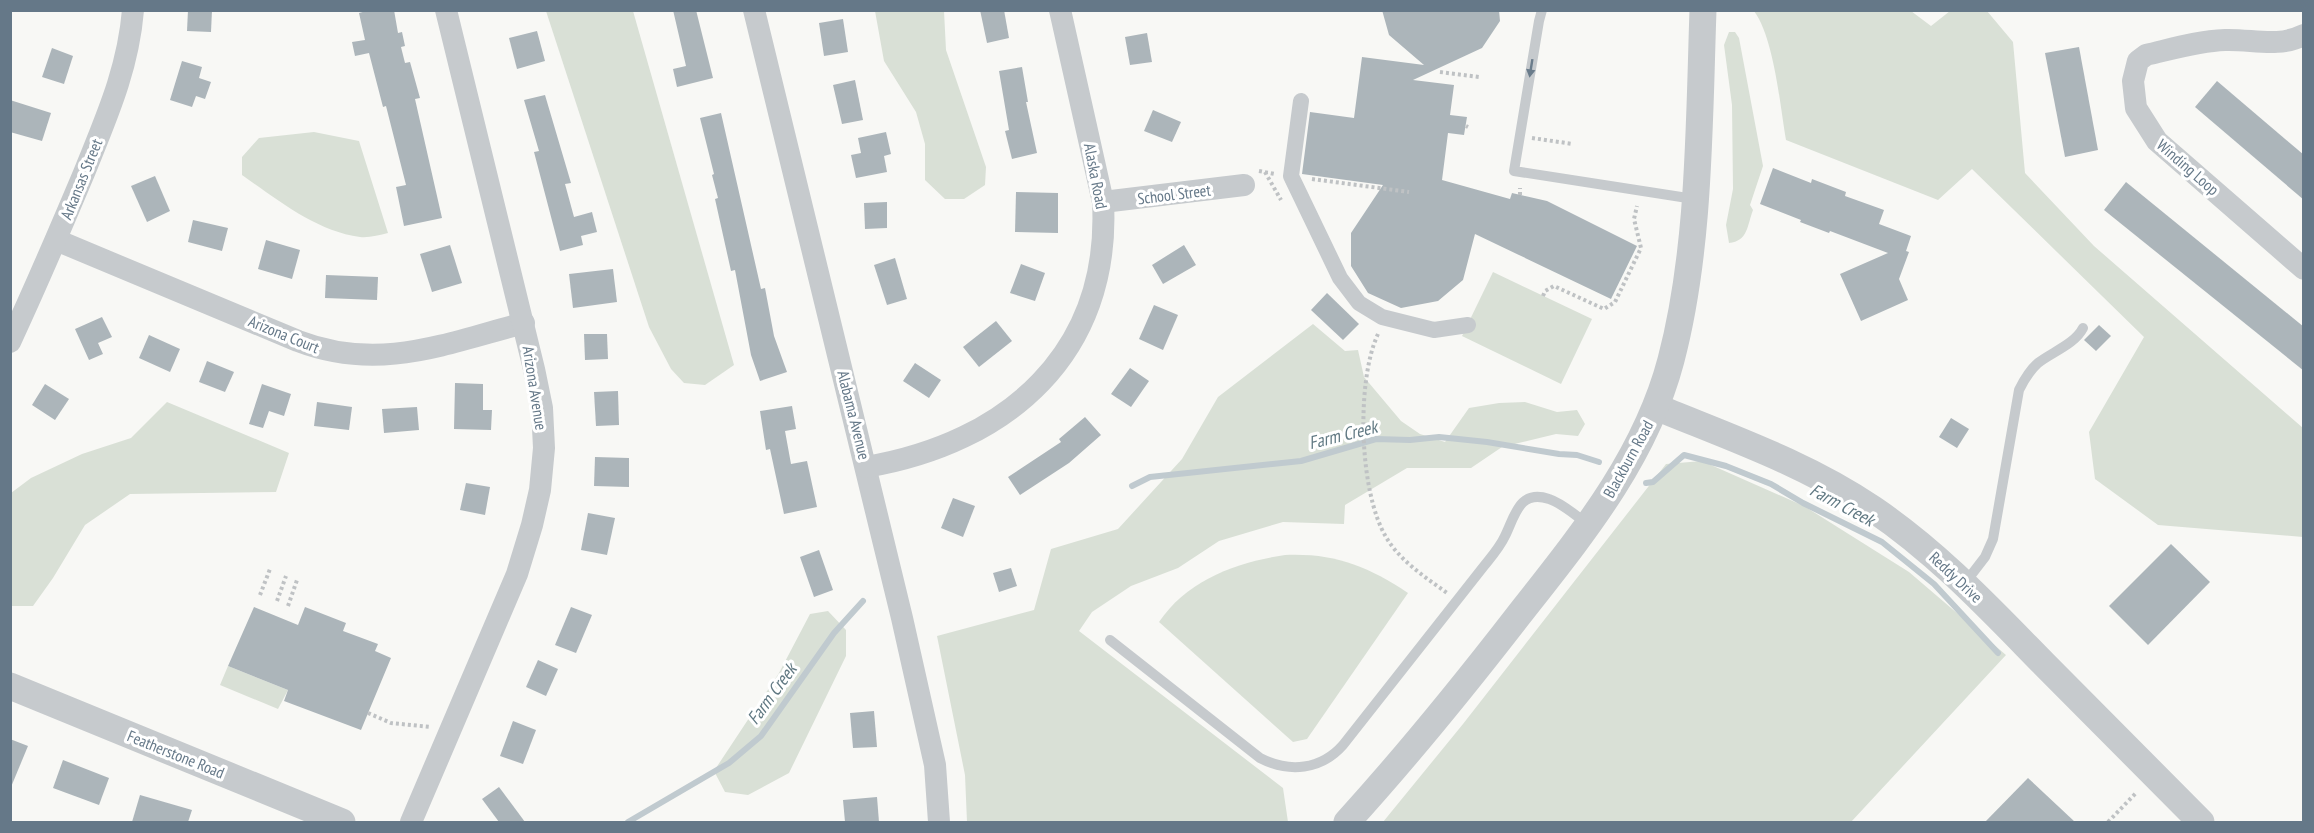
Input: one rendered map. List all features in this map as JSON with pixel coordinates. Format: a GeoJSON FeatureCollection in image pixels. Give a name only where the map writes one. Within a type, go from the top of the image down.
{"type":"FeatureCollection","features":[{"type":"Feature","properties":{"kind":"street","name":"Arkansas Street"},"geometry":{"type":"LineString","coordinates":[[10,342],[56,240],[123,73],[134,10]]}},
{"type":"Feature","properties":{"kind":"street","name":"Arizona Avenue"},"geometry":{"type":"LineString","coordinates":[[411,822],[517,574],[540,490],[544,448],[542,408],[524,323],[446,10]]}},
{"type":"Feature","properties":{"kind":"street","name":"Alabama Avenue"},"geometry":{"type":"LineString","coordinates":[[754,10],[866,467],[935,765],[939,822]]}},
{"type":"Feature","properties":{"kind":"street","name":"Alaska Road"},"geometry":{"type":"LineString","coordinates":[[866,467],[928,452],[994,419],[1046,377],[1066,352],[1082,324],[1094,295],[1102,264],[1105,232],[1103,202],[1060,10]]}},
{"type":"Feature","properties":{"kind":"street","name":"Blackburn Road"},"geometry":{"type":"LineString","coordinates":[[1347,822],[1417,743],[1589,525],[1632,457],[1656,407],[1671,361],[1686,283],[1694,199],[1703,10]]}},
{"type":"Feature","properties":{"kind":"street","name":"Winding Loop"},"geometry":{"type":"LineString","coordinates":[[2304,35],[2279,43],[2226,40],[2204,42],[2146,56],[2138,61],[2133,81],[2136,108],[2157,141],[2304,269]]}},
{"type":"Feature","properties":{"kind":"street"},"geometry":{"type":"LineString","coordinates":[[1301,101],[1291,176],[1340,278],[1359,303],[1385,319],[1434,330],[1468,325]]}},
{"type":"Feature","properties":{"kind":"street","name":"School Street"},"geometry":{"type":"LineString","coordinates":[[1103,202],[1246,177]]}},
{"type":"Feature","properties":{"kind":"street","name":"Arizona Court"},"geometry":{"type":"LineString","coordinates":[[56,240],[298,341],[331,352],[363,356],[390,356],[524,323]]}},
{"type":"Feature","properties":{"kind":"street","name":"Reddy Drive"},"geometry":{"type":"LineString","coordinates":[[1656,407],[1757,448],[1840,489],[1908,534],[1965,583],[2201,822]]}},
{"type":"Feature","properties":{"kind":"street","name":"Featherstone Road"},"geometry":{"type":"LineString","coordinates":[[10,686],[342,822]]}},
{"type":"Feature","properties":{"kind":"lane"},"geometry":{"type":"LineString","coordinates":[[1542,10],[1514,171],[1694,199]]}},
{"type":"Feature","properties":{"kind":"lane"},"geometry":{"type":"LineString","coordinates":[[1965,583],[1985,557],[1993,539],[2019,390],[2038,363],[2078,336],[2083,328]]}},
{"type":"Feature","properties":{"kind":"lane"},"geometry":{"type":"LineString","coordinates":[[1110,640],[1260,758],[1276,765],[1300,767],[1318,764],[1338,751],[1457,601],[1496,550],[1522,502],[1534,498],[1552,500],[1589,525]]}},
{"type":"Feature","properties":{"kind":"path"},"geometry":{"type":"LineString","coordinates":[[1440,72],[1479,77]]}},
{"type":"Feature","properties":{"kind":"path"},"geometry":{"type":"LineString","coordinates":[[1520,136],[1573,144]]}},
{"type":"Feature","properties":{"kind":"path"},"geometry":{"type":"LineString","coordinates":[[1246,177],[1291,176],[1409,192]]}},
{"type":"Feature","properties":{"kind":"path"},"geometry":{"type":"LineString","coordinates":[[1520,188],[1520,195]]}},
{"type":"Feature","properties":{"kind":"path"},"geometry":{"type":"LineString","coordinates":[[1543,296],[1545,291],[1554,286],[1604,309],[1615,302],[1641,248],[1634,219],[1637,206]]}},
{"type":"Feature","properties":{"kind":"path"},"geometry":{"type":"LineString","coordinates":[[1385,319],[1367,363],[1365,436],[1370,498],[1386,538],[1414,569],[1457,601]]}},
{"type":"Feature","properties":{"kind":"path"},"geometry":{"type":"LineString","coordinates":[[260,595],[270,569]]}},
{"type":"Feature","properties":{"kind":"path"},"geometry":{"type":"LineString","coordinates":[[277,601],[286,576]]}},
{"type":"Feature","properties":{"kind":"path"},"geometry":{"type":"LineString","coordinates":[[288,606],[297,580]]}},
{"type":"Feature","properties":{"kind":"path"},"geometry":{"type":"LineString","coordinates":[[368,713],[391,723],[431,727]]}},
{"type":"Feature","properties":{"kind":"path"},"geometry":{"type":"LineString","coordinates":[[2108,822],[2136,793]]}},
{"type":"Feature","properties":{"kind":"shaded area"},"geometry":{"type":"Polygon","coordinates":[[[546,11],[633,11],[734,365],[705,385],[684,383],[671,369],[649,327],[546,11]]]}},
{"type":"Feature","properties":{"kind":"shaded area"},"geometry":{"type":"Polygon","coordinates":[[[875,11],[944,11],[946,50],[986,167],[985,185],[964,199],[945,199],[925,180],[925,144],[916,112],[884,61],[875,11]]]}},
{"type":"Feature","properties":{"kind":"shaded area"},"geometry":{"type":"Polygon","coordinates":[[[1754,11],[1911,11],[1931,26],[1950,11],[1987,11],[2013,42],[2025,173],[2094,246],[2303,428],[2303,537],[2158,525],[2095,479],[2089,432],[2144,337],[1972,169],[1938,200],[1786,140],[1771,54],[1767,38],[1754,11]]]}},
{"type":"Feature","properties":{"kind":"shaded area"},"geometry":{"type":"Polygon","coordinates":[[[1729,32],[1735,32],[1739,38],[1763,166],[1750,205],[1753,210],[1746,232],[1740,239],[1729,243],[1726,225],[1733,189],[1732,105],[1724,45],[1729,32]]]}},
{"type":"Feature","properties":{"kind":"shaded area"},"geometry":{"type":"Polygon","coordinates":[[[314,132],[359,141],[388,233],[360,237],[328,228],[298,213],[242,175],[242,157],[259,138],[314,132]]]}},
{"type":"Feature","properties":{"kind":"shaded area"},"geometry":{"type":"Polygon","coordinates":[[[1493,272],[1592,319],[1561,384],[1462,336],[1493,272]]]}},
{"type":"Feature","properties":{"kind":"shaded area"},"geometry":{"type":"Polygon","coordinates":[[[1313,324],[1345,351],[1358,350],[1364,377],[1401,421],[1420,434],[1445,442],[1469,408],[1499,403],[1525,402],[1557,412],[1577,410],[1585,424],[1578,436],[1556,434],[1502,447],[1471,468],[1407,468],[1345,505],[1344,524],[1283,522],[1219,541],[1178,568],[1131,586],[1092,612],[1079,631],[1283,788],[1288,822],[967,822],[965,775],[937,636],[1034,610],[1051,549],[1118,529],[1182,459],[1218,397],[1313,324]]]}},
{"type":"Feature","properties":{"kind":"shaded area"},"geometry":{"type":"Polygon","coordinates":[[[167,402],[289,453],[276,492],[130,494],[85,525],[33,606],[11,606],[11,493],[31,478],[82,454],[131,438],[167,402]]]}},
{"type":"Feature","properties":{"kind":"shaded area"},"geometry":{"type":"Polygon","coordinates":[[[1702,461],[1804,506],[1909,572],[2006,655],[1851,822],[1383,822],[1463,724],[1666,464],[1702,461]]]}},
{"type":"Feature","properties":{"kind":"shaded area"},"geometry":{"type":"Polygon","coordinates":[[[1285,555],[1320,556],[1350,563],[1379,575],[1408,593],[1307,739],[1293,742],[1159,622],[1170,607],[1184,595],[1214,575],[1231,568],[1285,555]]]}},
{"type":"Feature","properties":{"kind":"shaded area"},"geometry":{"type":"Polygon","coordinates":[[[828,611],[846,630],[846,656],[789,773],[748,795],[725,792],[714,771],[779,673],[810,614],[828,611]]]}},
{"type":"Feature","properties":{"kind":"shaded area"},"geometry":{"type":"Polygon","coordinates":[[[228,666],[288,690],[278,709],[220,685],[228,666]]]}},
{"type":"Feature","properties":{"kind":"building"},"geometry":{"type":"Polygon","coordinates":[[[188,10],[212,10],[211,32],[187,31],[188,10]]]}},
{"type":"Feature","properties":{"kind":"building"},"geometry":{"type":"Polygon","coordinates":[[[370,10],[394,10],[398,33],[402,32],[405,46],[401,47],[405,63],[410,62],[420,98],[415,99],[442,218],[404,226],[396,187],[406,185],[386,106],[383,107],[369,53],[355,56],[352,42],[365,40],[359,13],[370,10]]]}},
{"type":"Feature","properties":{"kind":"building"},"geometry":{"type":"Polygon","coordinates":[[[673,10],[696,10],[713,78],[677,87],[673,69],[686,66],[673,10]]]}},
{"type":"Feature","properties":{"kind":"building"},"geometry":{"type":"Polygon","coordinates":[[[980,10],[1004,10],[1009,38],[987,43],[980,10]]]}},
{"type":"Feature","properties":{"kind":"building"},"geometry":{"type":"Polygon","coordinates":[[[1382,10],[1499,10],[1500,21],[1482,48],[1413,80],[1454,85],[1450,115],[1467,117],[1464,135],[1448,133],[1442,180],[1510,199],[1512,193],[1547,201],[1637,246],[1611,299],[1475,234],[1463,280],[1438,301],[1401,308],[1368,293],[1351,266],[1351,233],[1383,185],[1302,174],[1310,112],[1354,118],[1362,57],[1424,65],[1389,35],[1382,10]]]}},
{"type":"Feature","properties":{"kind":"building"},"geometry":{"type":"Polygon","coordinates":[[[843,19],[848,52],[824,56],[819,23],[843,19]]]}},
{"type":"Feature","properties":{"kind":"building"},"geometry":{"type":"Polygon","coordinates":[[[537,31],[545,61],[517,69],[509,38],[537,31]]]}},
{"type":"Feature","properties":{"kind":"building"},"geometry":{"type":"Polygon","coordinates":[[[1147,33],[1152,62],[1130,65],[1125,37],[1147,33]]]}},
{"type":"Feature","properties":{"kind":"building"},"geometry":{"type":"Polygon","coordinates":[[[2079,47],[2098,150],[2065,157],[2045,53],[2079,47]]]}},
{"type":"Feature","properties":{"kind":"building"},"geometry":{"type":"Polygon","coordinates":[[[52,48],[73,56],[64,84],[42,77],[52,48]]]}},
{"type":"Feature","properties":{"kind":"building"},"geometry":{"type":"Polygon","coordinates":[[[182,61],[202,67],[199,78],[211,82],[205,99],[196,96],[192,107],[170,100],[182,61]]]}},
{"type":"Feature","properties":{"kind":"building"},"geometry":{"type":"Polygon","coordinates":[[[1022,67],[1028,102],[1026,102],[1037,153],[1012,159],[1005,131],[1009,130],[999,71],[1022,67]]]}},
{"type":"Feature","properties":{"kind":"building"},"geometry":{"type":"Polygon","coordinates":[[[855,80],[863,120],[842,124],[833,85],[855,80]]]}},
{"type":"Feature","properties":{"kind":"building"},"geometry":{"type":"Polygon","coordinates":[[[2217,81],[2304,155],[2304,200],[2195,107],[2217,81]]]}},
{"type":"Feature","properties":{"kind":"building"},"geometry":{"type":"Polygon","coordinates":[[[545,95],[571,183],[565,184],[574,217],[592,212],[597,232],[581,236],[583,245],[560,251],[534,152],[539,151],[524,100],[545,95]]]}},
{"type":"Feature","properties":{"kind":"building"},"geometry":{"type":"Polygon","coordinates":[[[10,100],[51,113],[42,141],[10,132],[10,100]]]}},
{"type":"Feature","properties":{"kind":"building"},"geometry":{"type":"Polygon","coordinates":[[[1153,110],[1181,122],[1172,142],[1144,131],[1153,110]]]}},
{"type":"Feature","properties":{"kind":"building"},"geometry":{"type":"Polygon","coordinates":[[[721,113],[761,289],[765,288],[774,336],[787,372],[760,381],[751,355],[735,270],[731,271],[715,199],[718,198],[712,175],[714,174],[700,118],[721,113]]]}},
{"type":"Feature","properties":{"kind":"building"},"geometry":{"type":"Polygon","coordinates":[[[886,132],[891,154],[884,156],[887,172],[856,178],[851,155],[861,153],[858,138],[886,132]]]}},
{"type":"Feature","properties":{"kind":"building"},"geometry":{"type":"Polygon","coordinates":[[[1773,168],[1811,183],[1812,179],[1846,192],[1845,196],[1884,210],[1879,224],[1911,236],[1906,251],[1909,252],[1899,279],[1908,300],[1861,321],[1840,274],[1888,253],[1800,222],[1801,220],[1760,204],[1773,168]]]}},
{"type":"Feature","properties":{"kind":"building"},"geometry":{"type":"Polygon","coordinates":[[[155,176],[170,211],[147,222],[131,186],[155,176]]]}},
{"type":"Feature","properties":{"kind":"building"},"geometry":{"type":"Polygon","coordinates":[[[2126,182],[2304,327],[2304,371],[2104,210],[2126,182]]]}},
{"type":"Feature","properties":{"kind":"building"},"geometry":{"type":"Polygon","coordinates":[[[1016,192],[1058,193],[1058,233],[1015,232],[1016,192]]]}},
{"type":"Feature","properties":{"kind":"building"},"geometry":{"type":"Polygon","coordinates":[[[887,202],[887,228],[865,229],[864,203],[887,202]]]}},
{"type":"Feature","properties":{"kind":"building"},"geometry":{"type":"Polygon","coordinates":[[[193,220],[228,228],[222,251],[188,242],[193,220]]]}},
{"type":"Feature","properties":{"kind":"building"},"geometry":{"type":"Polygon","coordinates":[[[266,240],[300,250],[292,279],[258,269],[266,240]]]}},
{"type":"Feature","properties":{"kind":"building"},"geometry":{"type":"Polygon","coordinates":[[[450,245],[462,283],[432,292],[420,254],[450,245]]]}},
{"type":"Feature","properties":{"kind":"building"},"geometry":{"type":"Polygon","coordinates":[[[1184,245],[1196,265],[1163,284],[1152,265],[1184,245]]]}},
{"type":"Feature","properties":{"kind":"building"},"geometry":{"type":"Polygon","coordinates":[[[895,258],[907,299],[887,305],[874,265],[895,258]]]}},
{"type":"Feature","properties":{"kind":"building"},"geometry":{"type":"Polygon","coordinates":[[[1021,264],[1045,273],[1035,301],[1010,293],[1021,264]]]}},
{"type":"Feature","properties":{"kind":"building"},"geometry":{"type":"Polygon","coordinates":[[[613,269],[617,302],[573,308],[569,274],[613,269]]]}},
{"type":"Feature","properties":{"kind":"building"},"geometry":{"type":"Polygon","coordinates":[[[326,275],[378,277],[377,300],[325,298],[326,275]]]}},
{"type":"Feature","properties":{"kind":"building"},"geometry":{"type":"Polygon","coordinates":[[[1327,293],[1359,324],[1343,340],[1311,310],[1327,293]]]}},
{"type":"Feature","properties":{"kind":"building"},"geometry":{"type":"Polygon","coordinates":[[[1154,305],[1178,315],[1163,350],[1139,339],[1154,305]]]}},
{"type":"Feature","properties":{"kind":"building"},"geometry":{"type":"Polygon","coordinates":[[[102,317],[112,337],[98,343],[103,354],[89,360],[75,329],[102,317]]]}},
{"type":"Feature","properties":{"kind":"building"},"geometry":{"type":"Polygon","coordinates":[[[996,321],[1012,341],[979,367],[963,347],[996,321]]]}},
{"type":"Feature","properties":{"kind":"building"},"geometry":{"type":"Polygon","coordinates":[[[2099,325],[2111,336],[2096,351],[2084,340],[2099,325]]]}},
{"type":"Feature","properties":{"kind":"building"},"geometry":{"type":"Polygon","coordinates":[[[584,334],[607,334],[608,359],[585,360],[584,334]]]}},
{"type":"Feature","properties":{"kind":"building"},"geometry":{"type":"Polygon","coordinates":[[[149,335],[180,349],[170,372],[139,358],[149,335]]]}},
{"type":"Feature","properties":{"kind":"building"},"geometry":{"type":"Polygon","coordinates":[[[207,361],[234,372],[225,392],[199,382],[207,361]]]}},
{"type":"Feature","properties":{"kind":"building"},"geometry":{"type":"Polygon","coordinates":[[[915,363],[941,380],[929,398],[903,381],[915,363]]]}},
{"type":"Feature","properties":{"kind":"building"},"geometry":{"type":"Polygon","coordinates":[[[1130,368],[1149,381],[1131,407],[1111,394],[1130,368]]]}},
{"type":"Feature","properties":{"kind":"building"},"geometry":{"type":"Polygon","coordinates":[[[455,383],[483,384],[483,410],[492,410],[491,430],[454,429],[455,383]]]}},
{"type":"Feature","properties":{"kind":"building"},"geometry":{"type":"Polygon","coordinates":[[[45,384],[69,399],[55,420],[32,405],[45,384]]]}},
{"type":"Feature","properties":{"kind":"building"},"geometry":{"type":"Polygon","coordinates":[[[262,384],[291,394],[284,416],[269,411],[263,428],[249,424],[262,384]]]}},
{"type":"Feature","properties":{"kind":"building"},"geometry":{"type":"Polygon","coordinates":[[[618,391],[619,425],[596,426],[594,392],[618,391]]]}},
{"type":"Feature","properties":{"kind":"building"},"geometry":{"type":"Polygon","coordinates":[[[317,402],[352,407],[349,430],[314,426],[317,402]]]}},
{"type":"Feature","properties":{"kind":"building"},"geometry":{"type":"Polygon","coordinates":[[[792,406],[796,429],[785,431],[791,464],[807,461],[817,507],[784,514],[770,449],[766,450],[760,411],[792,406]]]}},
{"type":"Feature","properties":{"kind":"building"},"geometry":{"type":"Polygon","coordinates":[[[417,407],[419,430],[384,433],[382,409],[417,407]]]}},
{"type":"Feature","properties":{"kind":"building"},"geometry":{"type":"Polygon","coordinates":[[[1085,417],[1101,435],[1069,463],[1020,495],[1008,477],[1061,442],[1059,439],[1085,417]]]}},
{"type":"Feature","properties":{"kind":"building"},"geometry":{"type":"Polygon","coordinates":[[[1951,418],[1969,429],[1957,448],[1939,437],[1951,418]]]}},
{"type":"Feature","properties":{"kind":"building"},"geometry":{"type":"Polygon","coordinates":[[[595,457],[629,458],[629,487],[594,486],[595,457]]]}},
{"type":"Feature","properties":{"kind":"building"},"geometry":{"type":"Polygon","coordinates":[[[466,483],[490,487],[485,515],[460,510],[466,483]]]}},
{"type":"Feature","properties":{"kind":"building"},"geometry":{"type":"Polygon","coordinates":[[[953,498],[975,506],[963,537],[941,528],[953,498]]]}},
{"type":"Feature","properties":{"kind":"building"},"geometry":{"type":"Polygon","coordinates":[[[588,513],[615,518],[607,555],[581,550],[588,513]]]}},
{"type":"Feature","properties":{"kind":"building"},"geometry":{"type":"Polygon","coordinates":[[[2171,544],[2210,582],[2148,645],[2109,606],[2171,544]]]}},
{"type":"Feature","properties":{"kind":"building"},"geometry":{"type":"Polygon","coordinates":[[[819,550],[833,590],[814,597],[800,557],[819,550]]]}},
{"type":"Feature","properties":{"kind":"building"},"geometry":{"type":"Polygon","coordinates":[[[1011,568],[1017,586],[999,592],[993,573],[1011,568]]]}},
{"type":"Feature","properties":{"kind":"building"},"geometry":{"type":"Polygon","coordinates":[[[254,607],[298,625],[305,607],[346,623],[343,631],[378,644],[375,651],[391,658],[361,730],[284,701],[288,690],[228,666],[254,607]]]}},
{"type":"Feature","properties":{"kind":"building"},"geometry":{"type":"Polygon","coordinates":[[[571,607],[592,615],[576,653],[555,645],[571,607]]]}},
{"type":"Feature","properties":{"kind":"building"},"geometry":{"type":"Polygon","coordinates":[[[538,660],[558,669],[546,696],[526,687],[538,660]]]}},
{"type":"Feature","properties":{"kind":"building"},"geometry":{"type":"Polygon","coordinates":[[[874,711],[877,747],[853,748],[850,713],[874,711]]]}},
{"type":"Feature","properties":{"kind":"building"},"geometry":{"type":"Polygon","coordinates":[[[513,721],[536,730],[523,764],[500,756],[513,721]]]}},
{"type":"Feature","properties":{"kind":"building"},"geometry":{"type":"Polygon","coordinates":[[[10,739],[28,746],[11,787],[10,787],[10,739]]]}},
{"type":"Feature","properties":{"kind":"building"},"geometry":{"type":"Polygon","coordinates":[[[63,760],[109,778],[99,805],[53,788],[63,760]]]}},
{"type":"Feature","properties":{"kind":"building"},"geometry":{"type":"Polygon","coordinates":[[[2028,778],[2075,822],[1985,822],[2028,778]]]}},
{"type":"Feature","properties":{"kind":"building"},"geometry":{"type":"Polygon","coordinates":[[[499,787],[525,822],[499,822],[482,799],[499,787]]]}},
{"type":"Feature","properties":{"kind":"building"},"geometry":{"type":"Polygon","coordinates":[[[140,795],[192,810],[188,822],[132,822],[140,795]]]}},
{"type":"Feature","properties":{"kind":"building"},"geometry":{"type":"Polygon","coordinates":[[[877,797],[879,822],[845,822],[843,800],[877,797]]]}},
{"type":"Feature","properties":{"kind":"waterway","name":"Farm Creek"},"geometry":{"type":"LineString","coordinates":[[1132,486],[1150,477],[1301,461],[1376,439],[1410,440],[1439,437],[1577,455],[1599,462]]}},
{"type":"Feature","properties":{"kind":"waterway","name":"Farm Creek"},"geometry":{"type":"LineString","coordinates":[[1646,483],[1653,482],[1684,455],[1726,466],[1771,484],[1803,503],[1882,542],[1934,584],[1998,653]]}},
{"type":"Feature","properties":{"kind":"waterway","name":"Farm Creek"},"geometry":{"type":"LineString","coordinates":[[628,822],[729,763],[761,736],[834,633],[863,601]]}}]}
